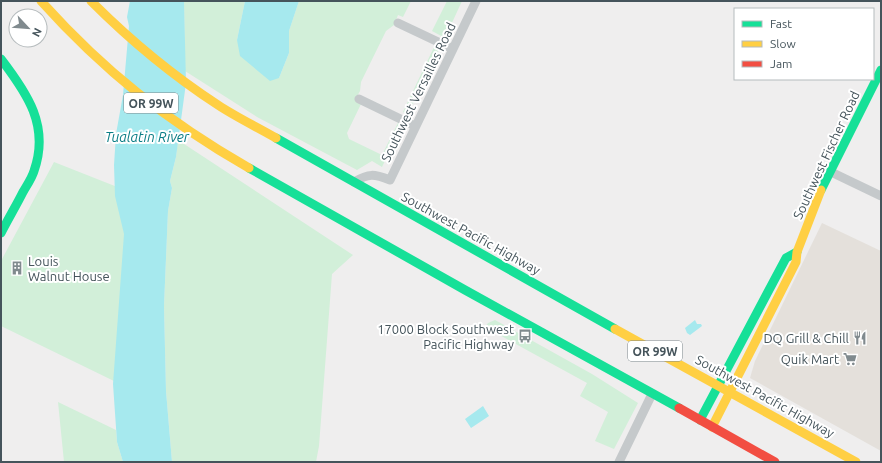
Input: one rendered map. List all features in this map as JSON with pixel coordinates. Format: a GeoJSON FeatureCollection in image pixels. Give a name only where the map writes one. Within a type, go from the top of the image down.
{"type":"FeatureCollection","features":[{"type":"Feature","properties":{"kind":"main road","name":"OR 99W"},"geometry":{"type":"LineString","coordinates":[[41,1],[71,34],[102,64],[145,99],[199,138],[465,291],[775,462]]}},
{"type":"Feature","properties":{"kind":"main road","name":"Southwest Pacific Highway"},"geometry":{"type":"LineString","coordinates":[[91,1],[116,26],[157,61],[204,96],[250,124],[591,316],[856,462]]}},
{"type":"Feature","properties":{"kind":"main road"},"geometry":{"type":"LineString","coordinates":[[1,60],[26,92],[32,103],[38,125],[40,144],[38,162],[28,186],[1,233]]}},
{"type":"Feature","properties":{"kind":"main road","name":"Southwest Fischer Road"},"geometry":{"type":"LineString","coordinates":[[712,427],[796,262],[797,252],[822,189],[881,70]]}},
{"type":"Feature","properties":{"kind":"main road","name":"Southwest Fischer Road"},"geometry":{"type":"LineString","coordinates":[[700,420],[720,386],[786,258],[797,252]]}},
{"type":"Feature","properties":{"kind":"street","name":"Southwest Versailles Road"},"geometry":{"type":"LineString","coordinates":[[354,182],[377,174],[390,180],[476,1]]}},
{"type":"Feature","properties":{"kind":"street"},"geometry":{"type":"LineString","coordinates":[[398,23],[453,49]]}},
{"type":"Feature","properties":{"kind":"street"},"geometry":{"type":"LineString","coordinates":[[359,99],[415,126]]}},
{"type":"Feature","properties":{"kind":"street"},"geometry":{"type":"LineString","coordinates":[[831,172],[881,196]]}},
{"type":"Feature","properties":{"kind":"street"},"geometry":{"type":"LineString","coordinates":[[619,462],[652,394]]}},
{"type":"Feature","properties":{"kind":"shaded area"},"geometry":{"type":"Polygon","coordinates":[[[822,223],[881,251],[881,451],[750,378],[755,361],[822,223]]]}},
{"type":"Feature","properties":{"kind":"green space"},"geometry":{"type":"Polygon","coordinates":[[[184,1],[245,1],[237,40],[279,78],[289,53],[289,31],[299,1],[411,1],[403,17],[398,15],[394,25],[386,31],[361,82],[360,91],[355,100],[361,104],[347,133],[349,139],[382,155],[399,121],[403,124],[382,167],[372,161],[357,170],[257,117],[185,71],[184,1]]]}},
{"type":"Feature","properties":{"kind":"green space"},"geometry":{"type":"Polygon","coordinates":[[[447,1],[462,1],[445,38],[432,31],[447,1]]]}},
{"type":"Feature","properties":{"kind":"green space"},"geometry":{"type":"Polygon","coordinates":[[[435,45],[440,47],[408,114],[403,112],[435,45]]]}},
{"type":"Feature","properties":{"kind":"green space"},"geometry":{"type":"Polygon","coordinates":[[[178,140],[353,255],[332,274],[319,446],[316,462],[172,462],[166,391],[164,306],[168,211],[172,188],[170,181],[176,157],[178,140]]]}},
{"type":"Feature","properties":{"kind":"green space"},"geometry":{"type":"Polygon","coordinates":[[[54,162],[135,194],[116,382],[1,326],[1,261],[54,162]]]}},
{"type":"Feature","properties":{"kind":"green space"},"geometry":{"type":"Polygon","coordinates":[[[495,320],[592,374],[638,403],[614,449],[595,441],[608,412],[580,396],[587,383],[485,327],[488,323],[495,320]]]}},
{"type":"Feature","properties":{"kind":"green space"},"geometry":{"type":"Polygon","coordinates":[[[58,402],[116,430],[117,442],[123,462],[64,462],[58,402]]]}},
{"type":"Feature","properties":{"kind":"water","name":"Tualatin River"},"geometry":{"type":"Polygon","coordinates":[[[130,1],[184,1],[186,83],[176,157],[170,181],[172,188],[168,211],[164,306],[166,391],[172,462],[123,462],[117,442],[113,384],[124,234],[115,196],[114,165],[116,134],[123,95],[129,26],[127,17],[130,1]]]}},
{"type":"Feature","properties":{"kind":"water"},"geometry":{"type":"Polygon","coordinates":[[[245,1],[299,1],[289,31],[289,53],[279,78],[270,81],[240,56],[237,40],[245,1]]]}},
{"type":"Feature","properties":{"kind":"water"},"geometry":{"type":"Polygon","coordinates":[[[695,320],[697,324],[701,324],[702,326],[690,335],[687,333],[685,328],[695,320]]]}},
{"type":"Feature","properties":{"kind":"water"},"geometry":{"type":"Polygon","coordinates":[[[483,406],[489,416],[471,428],[465,419],[483,406]]]}},
{"type":"Feature","properties":{"kind":"traffic: fast"},"geometry":{"type":"LineString","coordinates":[[1,59],[27,98],[33,111],[39,139],[38,155],[31,179],[1,233]]}},
{"type":"Feature","properties":{"kind":"traffic: fast"},"geometry":{"type":"LineString","coordinates":[[821,190],[881,70]]}},
{"type":"Feature","properties":{"kind":"traffic: fast"},"geometry":{"type":"LineString","coordinates":[[276,138],[615,329]]}},
{"type":"Feature","properties":{"kind":"traffic: fast"},"geometry":{"type":"LineString","coordinates":[[249,168],[465,290],[679,408]]}},
{"type":"Feature","properties":{"kind":"traffic: fast"},"geometry":{"type":"LineString","coordinates":[[700,420],[786,258],[797,252]]}},
{"type":"Feature","properties":{"kind":"traffic: slow"},"geometry":{"type":"LineString","coordinates":[[41,1],[89,50],[138,93],[191,132],[249,168]]}},
{"type":"Feature","properties":{"kind":"traffic: slow"},"geometry":{"type":"LineString","coordinates":[[91,1],[136,43],[184,82],[239,118],[276,138]]}},
{"type":"Feature","properties":{"kind":"traffic: slow"},"geometry":{"type":"LineString","coordinates":[[712,427],[796,262],[797,252],[821,190]]}},
{"type":"Feature","properties":{"kind":"traffic: slow"},"geometry":{"type":"LineString","coordinates":[[615,329],[856,462]]}},
{"type":"Feature","properties":{"kind":"traffic: jam"},"geometry":{"type":"LineString","coordinates":[[679,408],[775,462]]}},
{"type":"Feature","properties":{"kind":"place","name":"Louis Walnut House"},"geometry":{"type":"Point","coordinates":[17,268]}},
{"type":"Feature","properties":{"kind":"place","name":"17000 Block Southwest Pacific Highway"},"geometry":{"type":"Point","coordinates":[525,336]}},
{"type":"Feature","properties":{"kind":"place","name":"DQ Grill & Chill"},"geometry":{"type":"Point","coordinates":[860,338]}},
{"type":"Feature","properties":{"kind":"place","name":"Quik Mart"},"geometry":{"type":"Point","coordinates":[850,359]}}]}
